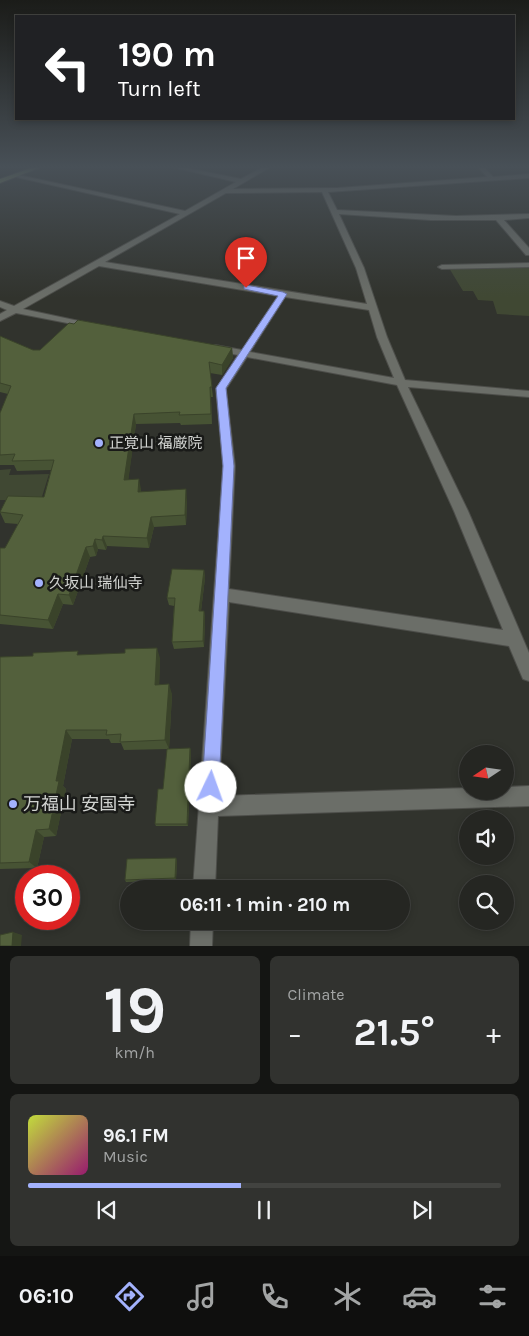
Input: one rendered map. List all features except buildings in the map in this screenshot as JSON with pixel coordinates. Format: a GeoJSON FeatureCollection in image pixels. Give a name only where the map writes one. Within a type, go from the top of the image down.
{"type":"FeatureCollection","features":[{"type":"Feature","properties":{"kind":"street"},"geometry":{"type":"LineString","coordinates":[[173,210],[186,213]]}},
{"type":"Feature","properties":{"kind":"street"},"geometry":{"type":"LineString","coordinates":[[0,318],[191,210]]}},
{"type":"Feature","properties":{"kind":"street"},"geometry":{"type":"LineString","coordinates":[[528,668],[461,511],[413,411],[382,337],[360,268],[334,212],[499,219],[529,216]]}},
{"type":"Feature","properties":{"kind":"street"},"geometry":{"type":"LineString","coordinates":[[499,219],[529,254]]}},
{"type":"Feature","properties":{"kind":"street"},"geometry":{"type":"LineString","coordinates":[[98,263],[373,308]]}},
{"type":"Feature","properties":{"kind":"street"},"geometry":{"type":"LineString","coordinates":[[442,266],[529,265]]}},
{"type":"Feature","properties":{"kind":"street"},"geometry":{"type":"LineString","coordinates":[[205,880],[229,466],[221,388],[283,294]]}},
{"type":"Feature","properties":{"kind":"street"},"geometry":{"type":"LineString","coordinates":[[0,304],[15,310],[102,328]]}},
{"type":"Feature","properties":{"kind":"street"},"geometry":{"type":"LineString","coordinates":[[206,346],[402,383],[529,394]]}},
{"type":"Feature","properties":{"kind":"street"},"geometry":{"type":"LineString","coordinates":[[222,594],[516,639]]}},
{"type":"Feature","properties":{"kind":"street"},"geometry":{"type":"LineString","coordinates":[[210,806],[529,796]]}},
{"type":"Feature","properties":{"kind":"street"},"geometry":{"type":"LineString","coordinates":[[201,946],[202,930]]}},
{"type":"Feature","properties":{"kind":"green space"},"geometry":{"type":"Polygon","coordinates":[[[529,266],[529,316],[497,314],[493,301],[478,300],[473,291],[463,291],[449,268],[529,266]]]}},
{"type":"Feature","properties":{"kind":"green space"},"geometry":{"type":"Polygon","coordinates":[[[11,469],[9,475],[49,474],[41,500],[0,500],[0,470],[11,469]]]}},
{"type":"Feature","properties":{"kind":"place","name":"正覚山 福厳院"},"geometry":{"type":"Point","coordinates":[99,443]}},
{"type":"Feature","properties":{"kind":"place","name":"久坂山 瑞仙寺"},"geometry":{"type":"Point","coordinates":[39,583]}},
{"type":"Feature","properties":{"kind":"place","name":"万福山 安国寺"},"geometry":{"type":"Point","coordinates":[13,804]}},
{"type":"Feature","properties":{"kind":"route"},"geometry":{"type":"LineString","coordinates":[[211,787],[229,466],[221,388],[283,294],[246,288]]}}]}
